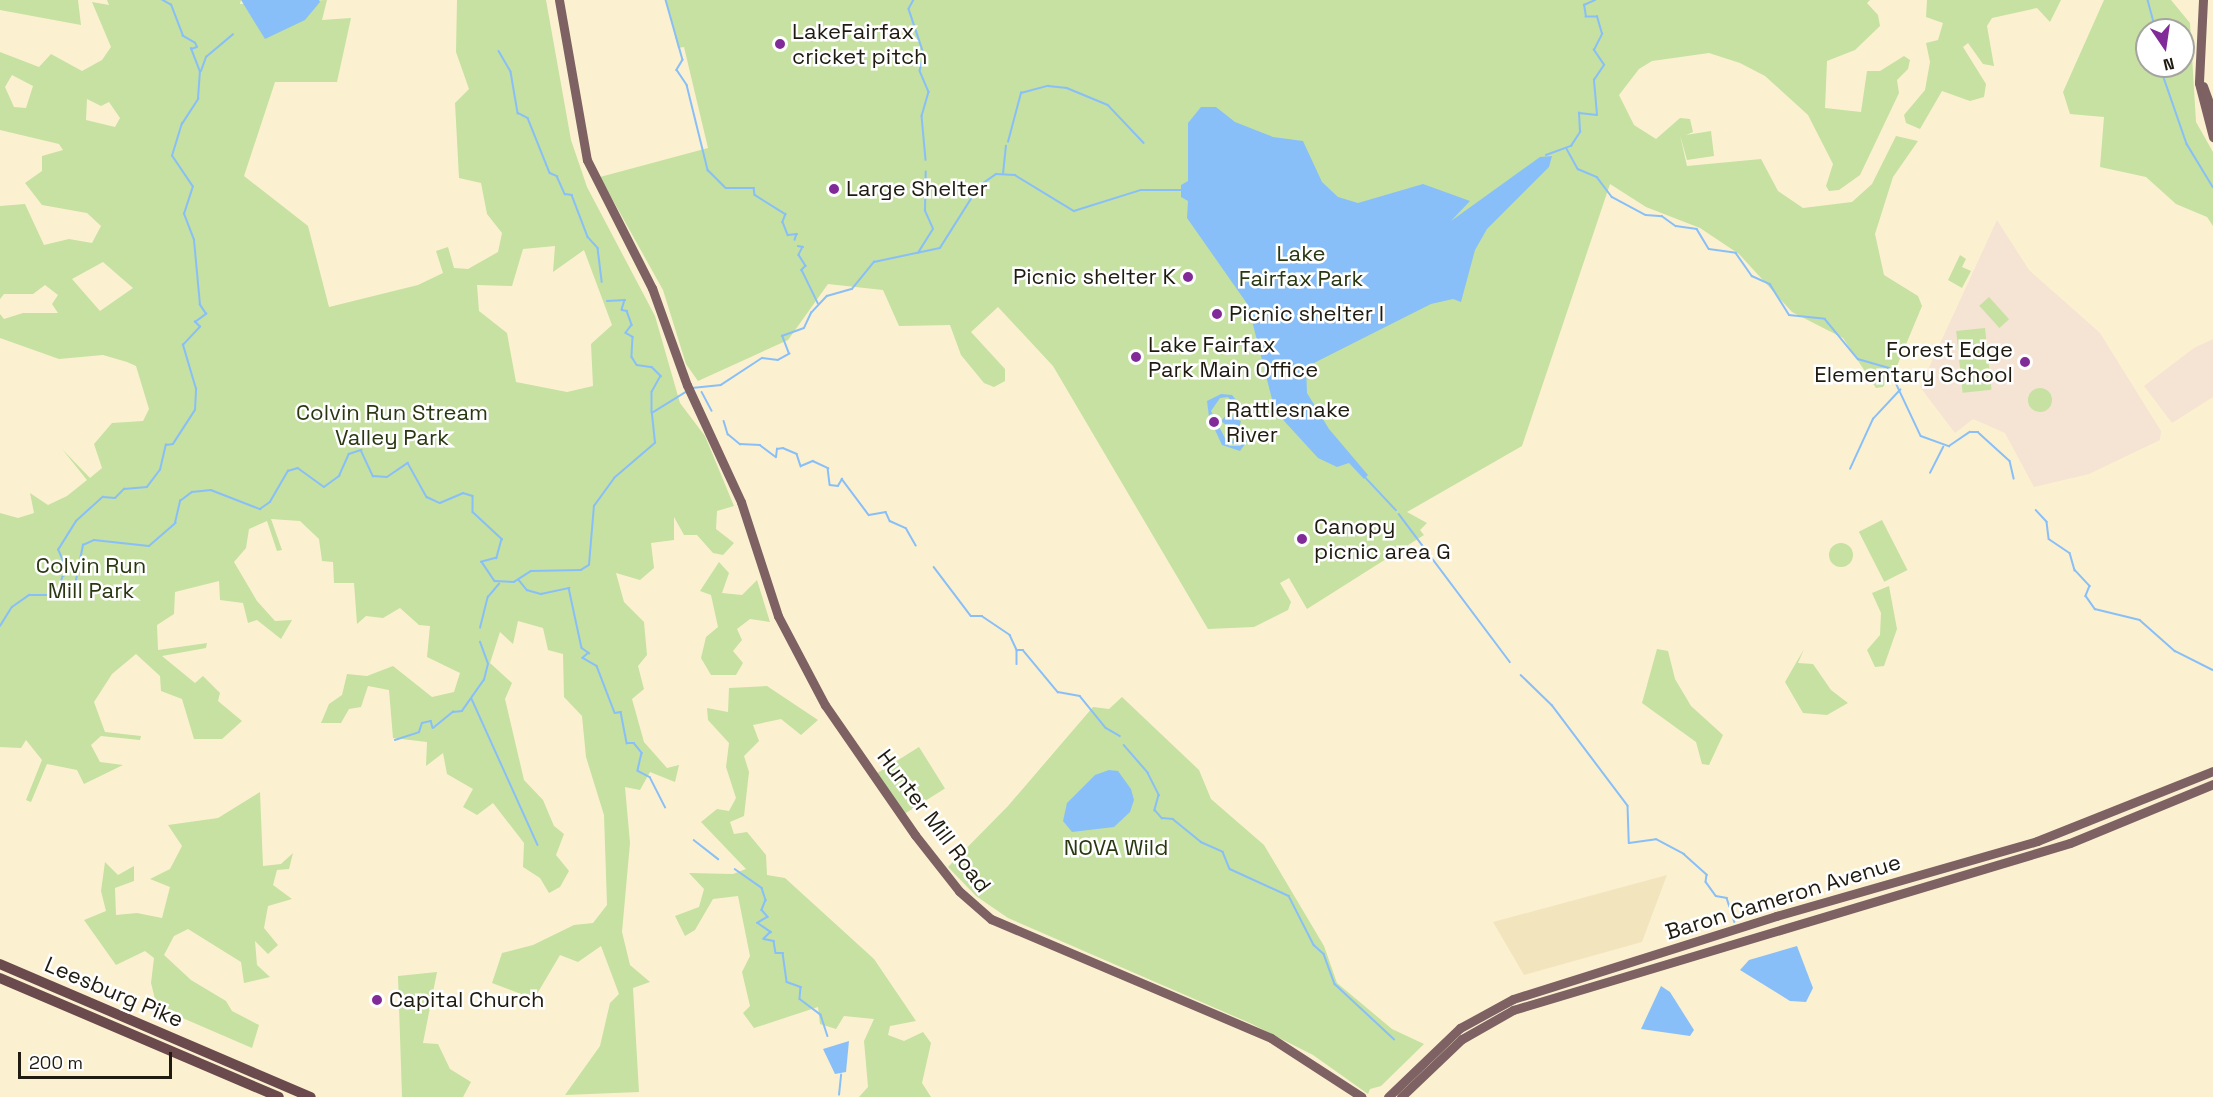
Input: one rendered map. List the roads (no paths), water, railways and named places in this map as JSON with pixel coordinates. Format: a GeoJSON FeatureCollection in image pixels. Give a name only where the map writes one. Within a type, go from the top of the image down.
{"type":"FeatureCollection","features":[{"type":"Feature","properties":{"kind":"highway","name":"Leesburg Pike"},"geometry":{"type":"LineString","coordinates":[[0,964],[311,1097]]}},
{"type":"Feature","properties":{"kind":"highway","name":"Leesburg Pike"},"geometry":{"type":"LineString","coordinates":[[0,978],[279,1097]]}},
{"type":"Feature","properties":{"kind":"main road","name":"Hunter Mill Road"},"geometry":{"type":"LineString","coordinates":[[559,0],[587,160],[660,308],[687,391],[711,432],[745,511],[778,616],[814,687],[915,835],[973,906],[1012,930],[1278,1041],[1362,1097]]}},
{"type":"Feature","properties":{"kind":"main road"},"geometry":{"type":"LineString","coordinates":[[2203,0],[2198,70],[2201,104],[2213,137]]}},
{"type":"Feature","properties":{"kind":"main road"},"geometry":{"type":"LineString","coordinates":[[2198,70],[2213,113]]}},
{"type":"Feature","properties":{"kind":"main road","name":"Baron Cameron Avenue"},"geometry":{"type":"LineString","coordinates":[[1388,1097],[1460,1029],[1513,999],[1776,916],[2054,835],[2213,771]]}},
{"type":"Feature","properties":{"kind":"main road","name":"Baron Cameron Avenue"},"geometry":{"type":"LineString","coordinates":[[1401,1097],[1468,1034],[1513,1010],[2070,843],[2213,784]]}},
{"type":"Feature","properties":{"kind":"water"},"geometry":{"type":"Polygon","coordinates":[[[241,0],[319,0],[320,2],[305,20],[265,39],[241,0]]]}},
{"type":"Feature","properties":{"kind":"water"},"geometry":{"type":"Polygon","coordinates":[[[1201,107],[1216,107],[1235,122],[1273,137],[1303,141],[1322,182],[1338,197],[1358,203],[1423,184],[1470,201],[1451,221],[1540,157],[1552,156],[1549,167],[1487,229],[1475,250],[1461,302],[1453,299],[1431,304],[1306,367],[1307,393],[1329,429],[1368,475],[1364,479],[1349,463],[1337,467],[1318,458],[1275,411],[1248,305],[1187,218],[1188,201],[1181,197],[1181,185],[1188,181],[1188,123],[1201,107]]]}},
{"type":"Feature","properties":{"kind":"water","name":"Rattlesnake River"},"geometry":{"type":"Polygon","coordinates":[[[1221,394],[1232,395],[1250,418],[1246,420],[1228,397],[1220,398],[1211,411],[1229,446],[1240,446],[1254,432],[1240,451],[1222,445],[1209,417],[1207,401],[1221,394]]]}},
{"type":"Feature","properties":{"kind":"water"},"geometry":{"type":"Polygon","coordinates":[[[1231,410],[1233,418],[1241,421],[1237,435],[1244,436],[1237,445],[1231,443],[1235,436],[1226,438],[1231,429],[1221,421],[1231,410]]]}},
{"type":"Feature","properties":{"kind":"water"},"geometry":{"type":"Polygon","coordinates":[[[1109,770],[1118,771],[1131,789],[1134,800],[1130,812],[1114,827],[1072,832],[1063,821],[1067,803],[1095,775],[1109,770]]]}},
{"type":"Feature","properties":{"kind":"water"},"geometry":{"type":"Polygon","coordinates":[[[1797,946],[1813,988],[1806,1002],[1790,1001],[1740,970],[1749,960],[1797,946]]]}},
{"type":"Feature","properties":{"kind":"water"},"geometry":{"type":"Polygon","coordinates":[[[1661,986],[1670,992],[1694,1030],[1690,1036],[1641,1029],[1661,986]]]}},
{"type":"Feature","properties":{"kind":"water"},"geometry":{"type":"Polygon","coordinates":[[[849,1041],[846,1072],[835,1074],[823,1049],[849,1041]]]}},
{"type":"Feature","properties":{"kind":"waterway"},"geometry":{"type":"LineString","coordinates":[[58,595],[62,577],[68,573],[58,550],[76,521],[103,497],[115,498],[124,489],[147,487],[160,470],[166,445],[173,444],[195,410],[196,389],[183,345],[200,327],[195,322],[206,314],[200,305],[194,240],[184,214],[193,187],[172,156],[182,124],[198,99],[200,72],[191,49],[197,47],[195,43],[183,36],[171,5],[162,0]]}},
{"type":"Feature","properties":{"kind":"waterway"},"geometry":{"type":"LineString","coordinates":[[666,0],[683,60],[677,70],[687,85],[708,170],[726,188],[754,188],[755,195],[786,214],[783,222],[788,235],[797,234],[795,240]]}},
{"type":"Feature","properties":{"kind":"waterway"},"geometry":{"type":"LineString","coordinates":[[914,0],[909,9],[924,54],[920,71],[929,92],[922,116],[926,160]]}},
{"type":"Feature","properties":{"kind":"waterway"},"geometry":{"type":"LineString","coordinates":[[1546,155],[1571,146],[1580,132],[1579,113],[1597,115],[1594,80],[1604,65],[1594,50],[1602,34],[1597,17],[1586,17],[1584,5],[1595,0]]}},
{"type":"Feature","properties":{"kind":"waterway"},"geometry":{"type":"LineString","coordinates":[[2148,0],[2153,18]]}},
{"type":"Feature","properties":{"kind":"waterway"},"geometry":{"type":"LineString","coordinates":[[201,71],[206,57],[233,34]]}},
{"type":"Feature","properties":{"kind":"waterway"},"geometry":{"type":"LineString","coordinates":[[499,51],[511,72],[518,113],[528,118],[550,173],[557,176],[565,194],[572,195],[588,237],[598,248],[602,282]]}},
{"type":"Feature","properties":{"kind":"waterway"},"geometry":{"type":"LineString","coordinates":[[2164,78],[2187,144],[2213,187]]}},
{"type":"Feature","properties":{"kind":"waterway"},"geometry":{"type":"LineString","coordinates":[[1008,142],[1021,93],[1048,86],[1067,88],[1108,105],[1144,143]]}},
{"type":"Feature","properties":{"kind":"waterway"},"geometry":{"type":"LineString","coordinates":[[1003,174],[1006,146]]}},
{"type":"Feature","properties":{"kind":"waterway"},"geometry":{"type":"LineString","coordinates":[[1567,149],[1578,169],[1597,177],[1612,197],[1646,215],[1662,216],[1676,226],[1697,229],[1709,249],[1736,253],[1752,276],[1770,284],[1789,315],[1825,319],[1858,359],[1889,368],[1921,436],[1949,446],[1970,432],[1978,432],[2010,461],[2014,479]]}},
{"type":"Feature","properties":{"kind":"waterway"},"geometry":{"type":"LineString","coordinates":[[918,253],[933,229],[925,211],[926,172]]}},
{"type":"Feature","properties":{"kind":"waterway"},"geometry":{"type":"LineString","coordinates":[[692,388],[721,385],[762,358],[778,360],[789,354],[782,336],[804,328],[811,313],[827,296],[852,289],[874,262],[940,248],[979,186],[996,174],[1015,175],[1074,211],[1141,190],[1181,190]]}},
{"type":"Feature","properties":{"kind":"waterway"},"geometry":{"type":"LineString","coordinates":[[798,246],[803,247],[799,255],[806,266],[802,270],[818,303]]}},
{"type":"Feature","properties":{"kind":"waterway"},"geometry":{"type":"LineString","coordinates":[[607,301],[625,300],[622,310],[627,311],[632,325],[626,333],[633,337],[632,357],[637,365],[652,367],[661,376],[652,392],[652,412]]}},
{"type":"Feature","properties":{"kind":"waterway"},"geometry":{"type":"LineString","coordinates":[[1850,469],[1873,419],[1900,390]]}},
{"type":"Feature","properties":{"kind":"waterway"},"geometry":{"type":"LineString","coordinates":[[0,626],[12,607],[29,595],[58,595],[74,590],[83,545],[94,540],[149,546],[175,523],[180,501],[192,492],[211,490],[260,509],[270,502],[288,471],[298,468],[324,487],[339,476],[349,454],[361,450],[373,476],[387,477],[408,463],[427,497],[440,503],[463,493],[473,496],[473,512],[502,539],[497,558],[482,562],[495,581],[514,582],[531,571],[581,570],[589,565],[594,506],[614,478],[655,443],[652,413],[685,392]]}},
{"type":"Feature","properties":{"kind":"waterway"},"geometry":{"type":"LineString","coordinates":[[702,392],[712,411]]}},
{"type":"Feature","properties":{"kind":"waterway"},"geometry":{"type":"LineString","coordinates":[[724,421],[728,434],[740,444],[760,445],[776,457],[777,449],[783,448],[797,454],[801,466],[813,461],[828,468],[830,485],[838,486],[842,479],[869,515],[886,512],[890,521],[906,528],[916,545]]}},
{"type":"Feature","properties":{"kind":"waterway"},"geometry":{"type":"LineString","coordinates":[[1930,473],[1943,447]]}},
{"type":"Feature","properties":{"kind":"waterway"},"geometry":{"type":"LineString","coordinates":[[1366,478],[1396,510]]}},
{"type":"Feature","properties":{"kind":"waterway"},"geometry":{"type":"LineString","coordinates":[[2036,510],[2047,522],[2049,539],[2070,553],[2075,570],[2090,586],[2086,596],[2095,609],[2140,620],[2175,651],[2213,670]]}},
{"type":"Feature","properties":{"kind":"waterway"},"geometry":{"type":"LineString","coordinates":[[1399,514],[1510,662]]}},
{"type":"Feature","properties":{"kind":"waterway"},"geometry":{"type":"LineString","coordinates":[[934,567],[971,616],[982,616],[1010,635],[1017,650],[1023,650],[1058,692],[1080,696],[1106,728],[1120,736]]}},
{"type":"Feature","properties":{"kind":"waterway"},"geometry":{"type":"LineString","coordinates":[[519,580],[527,590],[541,594],[569,588],[582,648],[589,653],[583,658],[597,666],[615,713],[621,712],[627,743],[634,743],[642,753],[638,771],[650,777],[665,807]]}},
{"type":"Feature","properties":{"kind":"waterway"},"geometry":{"type":"LineString","coordinates":[[480,628],[488,597],[499,584]]}},
{"type":"Feature","properties":{"kind":"waterway"},"geometry":{"type":"LineString","coordinates":[[395,740],[419,732],[422,723],[431,721],[433,728],[453,712],[462,711],[484,680],[488,664],[480,642]]}},
{"type":"Feature","properties":{"kind":"waterway"},"geometry":{"type":"LineString","coordinates":[[1017,650],[1017,664]]}},
{"type":"Feature","properties":{"kind":"waterway"},"geometry":{"type":"LineString","coordinates":[[1521,675],[1552,705],[1628,806],[1629,843],[1656,839],[1684,854],[1707,875],[1706,882],[1716,896],[1727,898],[1735,922]]}},
{"type":"Feature","properties":{"kind":"waterway"},"geometry":{"type":"LineString","coordinates":[[472,699],[538,845]]}},
{"type":"Feature","properties":{"kind":"waterway"},"geometry":{"type":"LineString","coordinates":[[1124,745],[1148,773],[1159,795],[1155,810],[1162,818],[1173,819],[1201,842],[1223,852],[1230,869],[1289,896],[1314,945],[1324,954],[1335,984],[1394,1039]]}},
{"type":"Feature","properties":{"kind":"waterway"},"geometry":{"type":"LineString","coordinates":[[694,840],[718,859]]}},
{"type":"Feature","properties":{"kind":"waterway"},"geometry":{"type":"LineString","coordinates":[[735,869],[762,888],[766,900],[762,910],[768,917],[758,923],[771,932],[764,939],[774,941],[776,953],[783,953],[787,982],[801,987],[800,999],[821,1015],[828,1036]]}},
{"type":"Feature","properties":{"kind":"waterway"},"geometry":{"type":"LineString","coordinates":[[839,1095],[841,1075]]}},
{"type":"Feature","properties":{"kind":"place","name":"LakeFairfax cricket pitch"},"geometry":{"type":"Point","coordinates":[780,44]}},
{"type":"Feature","properties":{"kind":"place","name":"Large Shelter"},"geometry":{"type":"Point","coordinates":[834,189]}},
{"type":"Feature","properties":{"kind":"place","name":"Picnic shelter K"},"geometry":{"type":"Point","coordinates":[1188,277]}},
{"type":"Feature","properties":{"kind":"place","name":"Picnic shelter I"},"geometry":{"type":"Point","coordinates":[1217,314]}},
{"type":"Feature","properties":{"kind":"place","name":"Lake Fairfax Park Main Office"},"geometry":{"type":"Point","coordinates":[1136,357]}},
{"type":"Feature","properties":{"kind":"place","name":"Forest Edge Elementary School"},"geometry":{"type":"Point","coordinates":[2025,362]}},
{"type":"Feature","properties":{"kind":"place","name":"Rattlesnake River"},"geometry":{"type":"Point","coordinates":[1214,422]}},
{"type":"Feature","properties":{"kind":"place","name":"Canopy picnic area G"},"geometry":{"type":"Point","coordinates":[1302,539]}},
{"type":"Feature","properties":{"kind":"place","name":"Capital Church"},"geometry":{"type":"Point","coordinates":[377,1000]}},
{"type":"Feature","properties":{"kind":"park label","name":"Lake Fairfax Park"},"geometry":{"type":"Point","coordinates":[1301,266]}},
{"type":"Feature","properties":{"kind":"park label","name":"Colvin Run Stream Valley Park"},"geometry":{"type":"Point","coordinates":[392,425]}},
{"type":"Feature","properties":{"kind":"park label","name":"Colvin Run Mill Park"},"geometry":{"type":"Point","coordinates":[91,578]}},
{"type":"Feature","properties":{"kind":"park label","name":"NOVA Wild"},"geometry":{"type":"Point","coordinates":[1116,848]}}]}
